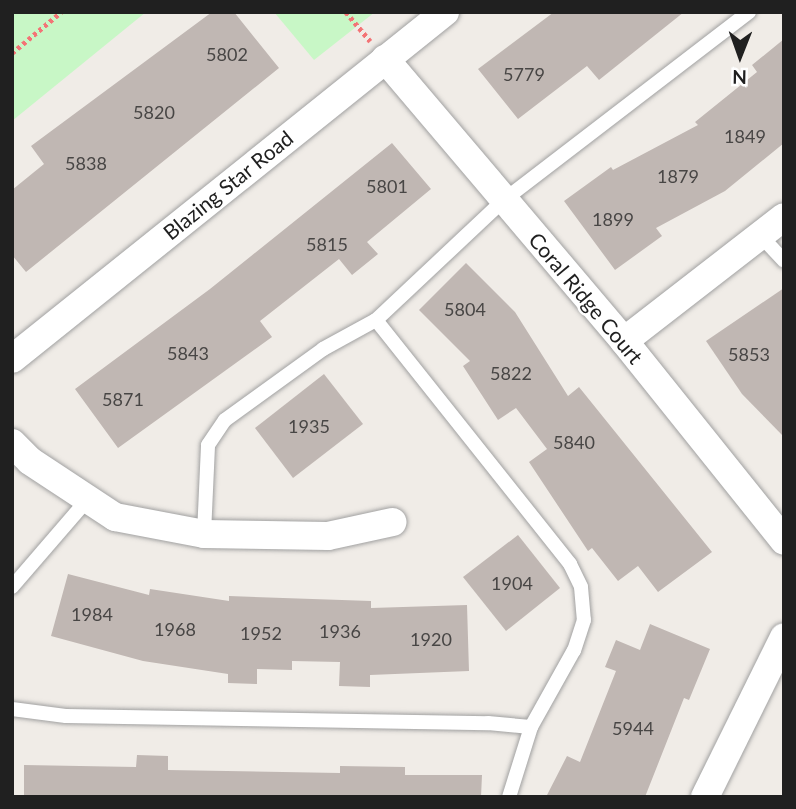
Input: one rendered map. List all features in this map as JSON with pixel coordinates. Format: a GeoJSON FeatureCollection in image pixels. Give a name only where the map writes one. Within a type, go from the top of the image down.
{"type":"FeatureCollection","features":[{"type":"Feature","properties":{"kind":"street","name":"Blazing Star Road"},"geometry":{"type":"LineString","coordinates":[[12,359],[445,12]]}},
{"type":"Feature","properties":{"kind":"street","name":"Coral Ridge Court"},"geometry":{"type":"LineString","coordinates":[[385,59],[624,341],[784,541]]}},
{"type":"Feature","properties":{"kind":"street"},"geometry":{"type":"LineString","coordinates":[[624,341],[784,217]]}},
{"type":"Feature","properties":{"kind":"street"},"geometry":{"type":"LineString","coordinates":[[12,443],[30,461],[115,517],[204,534],[328,536],[393,522]]}},
{"type":"Feature","properties":{"kind":"street"},"geometry":{"type":"LineString","coordinates":[[705,797],[784,637]]}},
{"type":"Feature","properties":{"kind":"lane"},"geometry":{"type":"LineString","coordinates":[[204,534],[208,445],[225,420],[323,349],[376,320],[504,201],[749,12]]}},
{"type":"Feature","properties":{"kind":"lane"},"geometry":{"type":"LineString","coordinates":[[760,235],[784,261]]}},
{"type":"Feature","properties":{"kind":"lane"},"geometry":{"type":"LineString","coordinates":[[376,320],[570,564],[581,587],[584,620],[575,650],[531,727],[509,797]]}},
{"type":"Feature","properties":{"kind":"lane"},"geometry":{"type":"LineString","coordinates":[[12,587],[88,499]]}},
{"type":"Feature","properties":{"kind":"lane"},"geometry":{"type":"LineString","coordinates":[[12,709],[66,716],[474,722],[531,727]]}},
{"type":"Feature","properties":{"kind":"path"},"geometry":{"type":"LineString","coordinates":[[12,53],[61,12]]}},
{"type":"Feature","properties":{"kind":"path"},"geometry":{"type":"LineString","coordinates":[[345,12],[385,59]]}},
{"type":"Feature","properties":{"kind":"green space"},"geometry":{"type":"Polygon","coordinates":[[[12,12],[146,12],[12,121],[12,12]]]}},
{"type":"Feature","properties":{"kind":"green space"},"geometry":{"type":"Polygon","coordinates":[[[274,12],[375,12],[314,60],[274,12]]]}},
{"type":"Feature","properties":{"kind":"building"},"geometry":{"type":"Polygon","coordinates":[[[212,12],[234,12],[279,68],[26,272],[12,255],[12,190],[44,164],[31,146],[212,12]]]}},
{"type":"Feature","properties":{"kind":"building"},"geometry":{"type":"Polygon","coordinates":[[[554,12],[684,12],[599,80],[587,66],[518,119],[478,69],[554,12]]]}},
{"type":"Feature","properties":{"kind":"building"},"geometry":{"type":"Polygon","coordinates":[[[784,39],[784,143],[725,191],[656,228],[662,236],[615,270],[564,201],[611,167],[613,170],[698,125],[695,122],[757,72],[752,65],[784,39]]]}},
{"type":"Feature","properties":{"kind":"building"},"geometry":{"type":"Polygon","coordinates":[[[392,143],[431,189],[367,242],[378,254],[352,275],[339,259],[260,321],[272,337],[118,448],[75,389],[210,289],[392,143]]]}},
{"type":"Feature","properties":{"kind":"building"},"geometry":{"type":"Polygon","coordinates":[[[466,263],[515,312],[568,396],[579,387],[712,552],[658,592],[638,566],[618,581],[592,548],[588,551],[529,462],[547,449],[516,408],[498,420],[463,366],[470,361],[419,310],[466,263]]]}},
{"type":"Feature","properties":{"kind":"building"},"geometry":{"type":"Polygon","coordinates":[[[784,288],[784,437],[742,394],[706,341],[784,288]]]}},
{"type":"Feature","properties":{"kind":"building"},"geometry":{"type":"Polygon","coordinates":[[[324,374],[363,424],[293,478],[255,428],[324,374]]]}},
{"type":"Feature","properties":{"kind":"building"},"geometry":{"type":"Polygon","coordinates":[[[518,535],[560,588],[506,631],[463,577],[518,535]]]}},
{"type":"Feature","properties":{"kind":"building"},"geometry":{"type":"Polygon","coordinates":[[[68,574],[149,595],[150,589],[229,601],[229,596],[371,601],[371,608],[467,605],[469,671],[370,675],[370,687],[339,686],[340,662],[292,661],[292,670],[257,669],[257,684],[228,683],[228,674],[143,661],[51,636],[68,574]]]}},
{"type":"Feature","properties":{"kind":"building"},"geometry":{"type":"Polygon","coordinates":[[[650,624],[710,649],[689,700],[684,698],[645,797],[546,797],[567,756],[580,762],[616,671],[605,667],[616,640],[640,650],[650,624]]]}},
{"type":"Feature","properties":{"kind":"building"},"geometry":{"type":"Polygon","coordinates":[[[137,755],[168,756],[168,770],[340,773],[340,766],[405,767],[405,775],[482,775],[481,797],[24,797],[24,765],[136,767],[137,755]]]}}]}
